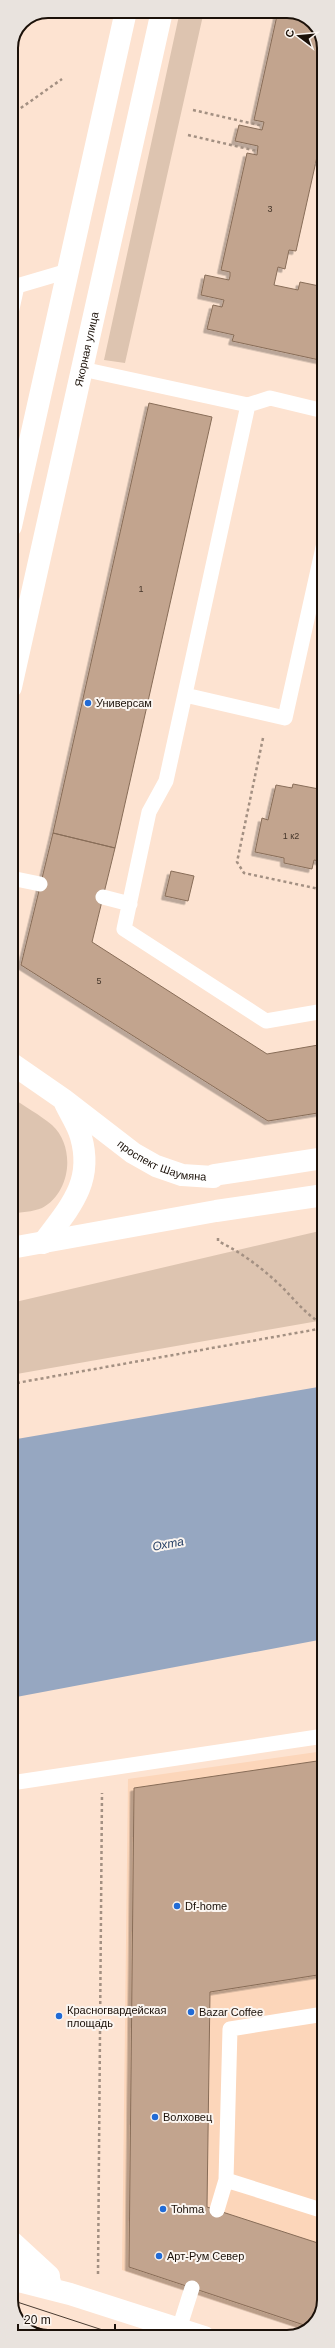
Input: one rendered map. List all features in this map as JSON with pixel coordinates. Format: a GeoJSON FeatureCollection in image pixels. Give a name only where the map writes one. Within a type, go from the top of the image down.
{"type":"FeatureCollection","features":[{"type":"Feature","properties":{"kind":"street"},"geometry":{"type":"LineString","coordinates":[[18,495],[124,18]]}},
{"type":"Feature","properties":{"kind":"street","name":"Якорная улица"},"geometry":{"type":"LineString","coordinates":[[18,656],[160,18]]}},
{"type":"Feature","properties":{"kind":"street"},"geometry":{"type":"LineString","coordinates":[[18,1068],[63,1099],[81,1136],[86,1164],[81,1190],[43,1243]]}},
{"type":"Feature","properties":{"kind":"street","name":"проспект Шаумяна"},"geometry":{"type":"LineString","coordinates":[[63,1099],[133,1153],[156,1166],[182,1175],[213,1177],[214,1175],[317,1159]]}},
{"type":"Feature","properties":{"kind":"street"},"geometry":{"type":"LineString","coordinates":[[18,1247],[216,1211],[317,1196]]}},
{"type":"Feature","properties":{"kind":"street"},"geometry":{"type":"LineString","coordinates":[[18,2247],[70,2294]]}},
{"type":"Feature","properties":{"kind":"street"},"geometry":{"type":"LineString","coordinates":[[18,2263],[70,2294]]}},
{"type":"Feature","properties":{"kind":"street"},"geometry":{"type":"LineString","coordinates":[[18,2281],[70,2294],[182,2330]]}},
{"type":"Feature","properties":{"kind":"lane"},"geometry":{"type":"LineString","coordinates":[[18,286],[68,272]]}},
{"type":"Feature","properties":{"kind":"lane"},"geometry":{"type":"LineString","coordinates":[[82,369],[248,405],[270,398],[317,409]]}},
{"type":"Feature","properties":{"kind":"lane"},"geometry":{"type":"LineString","coordinates":[[248,405],[166,781],[149,812],[124,929],[266,1022],[317,1013]]}},
{"type":"Feature","properties":{"kind":"lane"},"geometry":{"type":"LineString","coordinates":[[185,695],[285,718],[317,574]]}},
{"type":"Feature","properties":{"kind":"lane"},"geometry":{"type":"LineString","coordinates":[[18,879],[40,884]]}},
{"type":"Feature","properties":{"kind":"lane"},"geometry":{"type":"LineString","coordinates":[[103,897],[130,904]]}},
{"type":"Feature","properties":{"kind":"lane"},"geometry":{"type":"LineString","coordinates":[[18,1782],[102,1771],[317,1737]]}},
{"type":"Feature","properties":{"kind":"lane"},"geometry":{"type":"LineString","coordinates":[[216,2210],[226,2180],[230,2029],[317,2015]]}},
{"type":"Feature","properties":{"kind":"lane"},"geometry":{"type":"LineString","coordinates":[[226,2180],[317,2209]]}},
{"type":"Feature","properties":{"kind":"lane"},"geometry":{"type":"LineString","coordinates":[[179,2329],[192,2288]]}},
{"type":"Feature","properties":{"kind":"path"},"geometry":{"type":"LineString","coordinates":[[18,110],[62,79]]}},
{"type":"Feature","properties":{"kind":"path"},"geometry":{"type":"LineString","coordinates":[[193,110],[263,126]]}},
{"type":"Feature","properties":{"kind":"path"},"geometry":{"type":"LineString","coordinates":[[188,135],[257,151]]}},
{"type":"Feature","properties":{"kind":"path"},"geometry":{"type":"LineString","coordinates":[[268,714],[237,862],[244,873],[317,889]]}},
{"type":"Feature","properties":{"kind":"path"},"geometry":{"type":"LineString","coordinates":[[218,1241],[240,1252],[255,1262],[282,1287],[309,1317],[317,1321]]}},
{"type":"Feature","properties":{"kind":"path"},"geometry":{"type":"LineString","coordinates":[[18,1383],[317,1329]]}},
{"type":"Feature","properties":{"kind":"path"},"geometry":{"type":"LineString","coordinates":[[98,2275],[102,1771]]}},
{"type":"Feature","properties":{"kind":"shaded area"},"geometry":{"type":"Polygon","coordinates":[[[178,18],[202,18],[125,363],[104,360],[178,18]]]}},
{"type":"Feature","properties":{"kind":"shaded area"},"geometry":{"type":"Polygon","coordinates":[[[18,1102],[52,1125],[60,1134],[65,1145],[67,1157],[67,1169],[59,1192],[52,1201],[42,1208],[18,1213],[18,1102]]]}},
{"type":"Feature","properties":{"kind":"shaded area"},"geometry":{"type":"Polygon","coordinates":[[[317,1232],[317,1321],[18,1374],[18,1301],[317,1232]]]}},
{"type":"Feature","properties":{"kind":"shaded area"},"geometry":{"type":"Polygon","coordinates":[[[317,1752],[317,2304],[310,2320],[297,2328],[122,2270],[128,1779],[317,1752]]]}},
{"type":"Feature","properties":{"kind":"water","name":"Охта"},"geometry":{"type":"Polygon","coordinates":[[[317,1387],[317,1640],[18,1697],[18,1439],[317,1387]]]}},
{"type":"Feature","properties":{"kind":"building"},"geometry":{"type":"Polygon","coordinates":[[[276,18],[289,18],[300,21],[312,31],[317,44],[317,157],[296,251],[289,250],[285,269],[278,267],[274,285],[298,290],[300,282],[317,286],[317,359],[232,341],[234,335],[207,329],[213,305],[222,307],[224,300],[201,295],[205,275],[229,280],[230,272],[221,270],[247,153],[257,155],[258,146],[235,141],[239,125],[262,130],[264,122],[254,120],[276,18]]]}},
{"type":"Feature","properties":{"kind":"building"},"geometry":{"type":"Polygon","coordinates":[[[149,403],[212,417],[115,848],[53,833],[149,403]]]}},
{"type":"Feature","properties":{"kind":"building"},"geometry":{"type":"Polygon","coordinates":[[[293,784],[317,789],[317,861],[314,860],[312,869],[284,863],[284,858],[255,852],[262,818],[268,820],[276,785],[292,788],[293,784]]]}},
{"type":"Feature","properties":{"kind":"building"},"geometry":{"type":"Polygon","coordinates":[[[53,833],[115,848],[92,942],[267,1054],[317,1045],[317,1113],[268,1121],[21,965],[53,833]]]}},
{"type":"Feature","properties":{"kind":"building"},"geometry":{"type":"Polygon","coordinates":[[[171,871],[194,876],[188,901],[165,896],[171,871]]]}},
{"type":"Feature","properties":{"kind":"building"},"geometry":{"type":"Polygon","coordinates":[[[317,1761],[317,1975],[210,1992],[207,2207],[317,2243],[317,2304],[310,2320],[304,2325],[129,2267],[134,1788],[317,1761]]]}},
{"type":"Feature","properties":{"kind":"tram line"},"geometry":{"type":"LineString","coordinates":[[18,2302],[103,2330]]}},
{"type":"Feature","properties":{"kind":"tram line"},"geometry":{"type":"LineString","coordinates":[[33,2326],[42,2329]]}},
{"type":"Feature","properties":{"kind":"place","name":"Универсам"},"geometry":{"type":"Point","coordinates":[88,703]}},
{"type":"Feature","properties":{"kind":"place","name":"Df-home"},"geometry":{"type":"Point","coordinates":[177,1906]}},
{"type":"Feature","properties":{"kind":"place","name":"Bazar Coffee"},"geometry":{"type":"Point","coordinates":[191,2012]}},
{"type":"Feature","properties":{"kind":"place","name":"Красногвардейская площадь"},"geometry":{"type":"Point","coordinates":[59,2016]}},
{"type":"Feature","properties":{"kind":"place","name":"Волховец"},"geometry":{"type":"Point","coordinates":[155,2117]}},
{"type":"Feature","properties":{"kind":"place","name":"Tohma"},"geometry":{"type":"Point","coordinates":[163,2209]}},
{"type":"Feature","properties":{"kind":"place","name":"Арт-Рум Север"},"geometry":{"type":"Point","coordinates":[159,2256]}}]}
